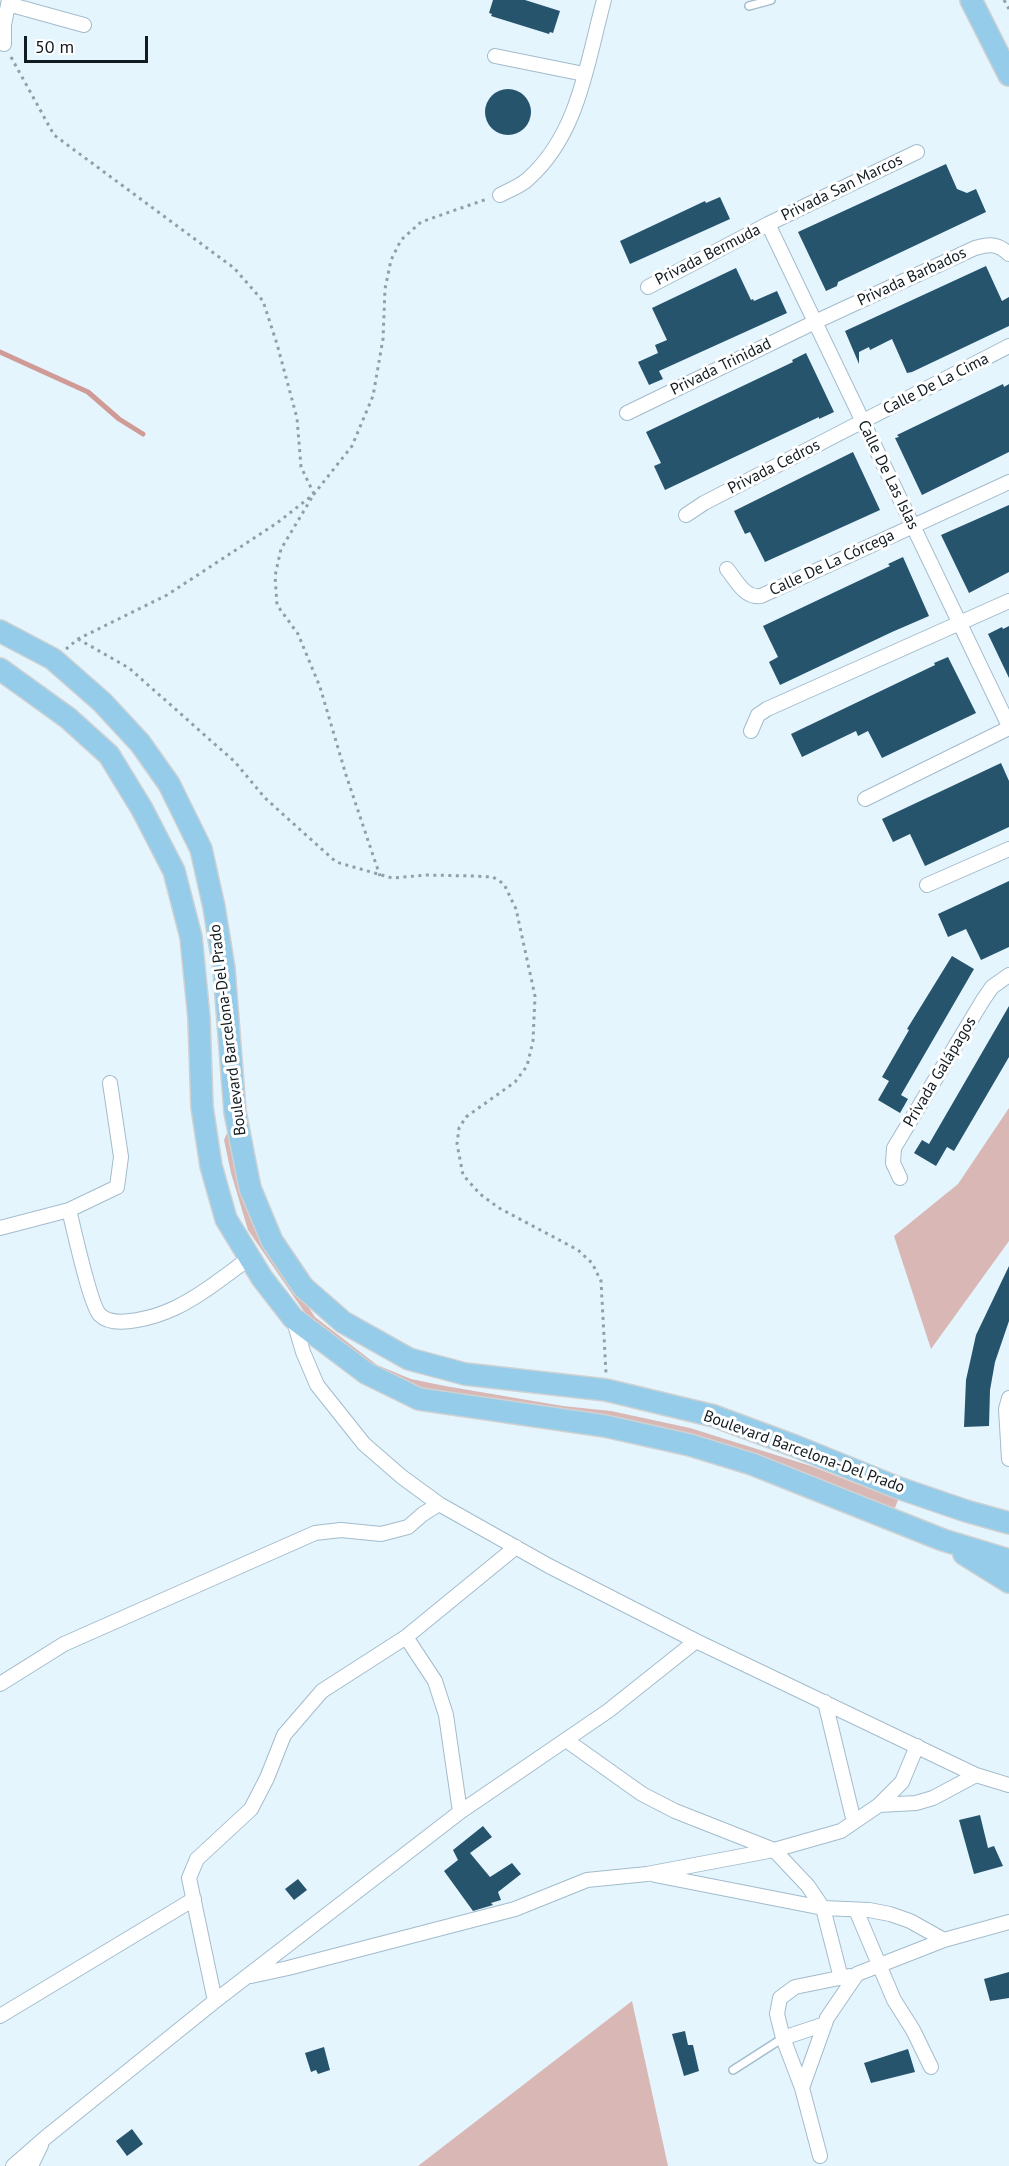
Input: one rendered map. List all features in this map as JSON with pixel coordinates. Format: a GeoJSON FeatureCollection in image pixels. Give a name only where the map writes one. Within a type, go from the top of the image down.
{"type":"FeatureCollection","features":[{"type":"Feature","properties":{"kind":"main road"},"geometry":{"type":"LineString","coordinates":[[971,0],[1009,75]]}},
{"type":"Feature","properties":{"kind":"main road","name":"Boulevard Barcelona-Del Prado"},"geometry":{"type":"LineString","coordinates":[[0,631],[53,659],[102,702],[140,743],[169,784],[201,849],[214,907],[224,969],[235,1112],[250,1188],[272,1241],[303,1287],[343,1322],[409,1359],[465,1374],[606,1390],[714,1416],[896,1487],[1009,1523]]}},
{"type":"Feature","properties":{"kind":"main road","name":"Boulevard Barcelona-Del Prado"},"geometry":{"type":"LineString","coordinates":[[0,669],[68,718],[109,755],[142,809],[174,871],[191,937],[199,1018],[202,1107],[211,1166],[226,1219],[262,1278],[293,1318],[366,1373],[419,1399],[605,1426],[690,1445],[752,1464],[943,1540],[1009,1560]]}},
{"type":"Feature","properties":{"kind":"main road"},"geometry":{"type":"LineString","coordinates":[[202,1107],[235,1112]]}},
{"type":"Feature","properties":{"kind":"main road"},"geometry":{"type":"LineString","coordinates":[[943,1540],[1009,1582]]}},
{"type":"Feature","properties":{"kind":"street"},"geometry":{"type":"LineString","coordinates":[[500,195],[527,180],[548,157],[566,130],[578,102],[604,0]]}},
{"type":"Feature","properties":{"kind":"street"},"geometry":{"type":"LineString","coordinates":[[4,44],[4,25],[9,2],[84,25]]}},
{"type":"Feature","properties":{"kind":"street"},"geometry":{"type":"LineString","coordinates":[[495,56],[584,74]]}},
{"type":"Feature","properties":{"kind":"street","name":"Privada San Marcos"},"geometry":{"type":"LineString","coordinates":[[768,224],[917,152]]}},
{"type":"Feature","properties":{"kind":"street","name":"Privada Bermuda"},"geometry":{"type":"LineString","coordinates":[[648,286],[768,224]]}},
{"type":"Feature","properties":{"kind":"street","name":"Calle De Las Islas"},"geometry":{"type":"LineString","coordinates":[[768,224],[1009,727]]}},
{"type":"Feature","properties":{"kind":"street","name":"Privada Barbados"},"geometry":{"type":"LineString","coordinates":[[815,321],[975,248],[988,244],[1000,246],[1009,254]]}},
{"type":"Feature","properties":{"kind":"street","name":"Privada Trinidad"},"geometry":{"type":"LineString","coordinates":[[627,412],[815,321]]}},
{"type":"Feature","properties":{"kind":"street","name":"Calle De La Cima"},"geometry":{"type":"LineString","coordinates":[[863,421],[1009,346]]}},
{"type":"Feature","properties":{"kind":"street","name":"Privada Cedros"},"geometry":{"type":"LineString","coordinates":[[686,515],[704,503],[863,421]]}},
{"type":"Feature","properties":{"kind":"street","name":"Calle De La Córcega"},"geometry":{"type":"LineString","coordinates":[[727,569],[747,594],[753,597],[761,596],[1009,482]]}},
{"type":"Feature","properties":{"kind":"street"},"geometry":{"type":"LineString","coordinates":[[751,730],[758,715],[767,709],[1009,601]]}},
{"type":"Feature","properties":{"kind":"street"},"geometry":{"type":"LineString","coordinates":[[864,799],[1009,727]]}},
{"type":"Feature","properties":{"kind":"street"},"geometry":{"type":"LineString","coordinates":[[927,885],[1009,849]]}},
{"type":"Feature","properties":{"kind":"street","name":"Privada Galápagos"},"geometry":{"type":"LineString","coordinates":[[900,1178],[893,1163],[894,1148],[983,1000],[992,987],[1009,975]]}},
{"type":"Feature","properties":{"kind":"street"},"geometry":{"type":"LineString","coordinates":[[0,1228],[69,1210],[117,1187],[121,1157],[110,1083]]}},
{"type":"Feature","properties":{"kind":"street"},"geometry":{"type":"LineString","coordinates":[[69,1210],[92,1299],[99,1315],[108,1320],[133,1322],[174,1309],[251,1257]]}},
{"type":"Feature","properties":{"kind":"street"},"geometry":{"type":"LineString","coordinates":[[293,1318],[303,1352],[317,1385],[364,1444],[402,1477],[439,1504],[549,1566],[696,1641],[976,1775],[1009,1785]]}},
{"type":"Feature","properties":{"kind":"street"},"geometry":{"type":"LineString","coordinates":[[1009,1398],[1006,1409],[1009,1460]]}},
{"type":"Feature","properties":{"kind":"street"},"geometry":{"type":"LineString","coordinates":[[0,1684],[64,1644],[315,1533],[341,1530],[381,1534],[408,1527],[439,1504]]}},
{"type":"Feature","properties":{"kind":"street"},"geometry":{"type":"LineString","coordinates":[[215,2001],[189,1878],[197,1859],[251,1809],[267,1778],[284,1736],[322,1691],[406,1637],[516,1547]]}},
{"type":"Feature","properties":{"kind":"street"},"geometry":{"type":"LineString","coordinates":[[406,1637],[435,1681],[444,1707],[455,1764],[460,1812]]}},
{"type":"Feature","properties":{"kind":"street"},"geometry":{"type":"LineString","coordinates":[[13,2166],[246,1976],[460,1812],[608,1711],[696,1641]]}},
{"type":"Feature","properties":{"kind":"street"},"geometry":{"type":"LineString","coordinates":[[825,1702],[854,1822]]}},
{"type":"Feature","properties":{"kind":"street"},"geometry":{"type":"LineString","coordinates":[[566,1740],[642,1794],[675,1811],[774,1850],[808,1886],[823,1908],[841,1978]]}},
{"type":"Feature","properties":{"kind":"street"},"geometry":{"type":"LineString","coordinates":[[246,1976],[288,1968],[515,1909],[587,1880],[647,1874],[774,1850],[841,1831],[879,1805],[902,1782],[916,1746]]}},
{"type":"Feature","properties":{"kind":"street"},"geometry":{"type":"LineString","coordinates":[[879,1805],[916,1803],[933,1798],[976,1775]]}},
{"type":"Feature","properties":{"kind":"street"},"geometry":{"type":"LineString","coordinates":[[647,1874],[823,1908],[890,1914],[910,1921],[944,1940]]}},
{"type":"Feature","properties":{"kind":"street"},"geometry":{"type":"LineString","coordinates":[[0,2016],[194,1899]]}},
{"type":"Feature","properties":{"kind":"street"},"geometry":{"type":"LineString","coordinates":[[856,1910],[894,2000],[913,2030],[931,2067]]}},
{"type":"Feature","properties":{"kind":"street"},"geometry":{"type":"LineString","coordinates":[[820,2156],[802,2088],[783,2038],[777,2014],[780,1998],[795,1987],[857,1974],[944,1940],[1009,1922]]}},
{"type":"Feature","properties":{"kind":"street"},"geometry":{"type":"LineString","coordinates":[[802,2088],[827,2018],[857,1974]]}},
{"type":"Feature","properties":{"kind":"street"},"geometry":{"type":"LineString","coordinates":[[783,2038],[825,2024]]}},
{"type":"Feature","properties":{"kind":"street"},"geometry":{"type":"LineString","coordinates":[[31,2166],[45,2138]]}},
{"type":"Feature","properties":{"kind":"lane"},"geometry":{"type":"LineString","coordinates":[[749,6],[771,0]]}},
{"type":"Feature","properties":{"kind":"lane"},"geometry":{"type":"LineString","coordinates":[[733,2070],[783,2038]]}},
{"type":"Feature","properties":{"kind":"path"},"geometry":{"type":"LineString","coordinates":[[1004,0],[1009,9]]}},
{"type":"Feature","properties":{"kind":"path"},"geometry":{"type":"LineString","coordinates":[[4,44],[54,135],[234,268],[262,301],[277,344],[297,417],[301,467],[314,494]]}},
{"type":"Feature","properties":{"kind":"path"},"geometry":{"type":"LineString","coordinates":[[380,876],[346,775],[320,687],[298,634],[278,604],[275,576],[281,549],[314,494],[352,446],[373,396],[383,339],[385,289],[391,260],[401,240],[421,222],[500,195]]}},
{"type":"Feature","properties":{"kind":"path"},"geometry":{"type":"LineString","coordinates":[[53,659],[78,639],[167,595],[277,523],[314,494]]}},
{"type":"Feature","properties":{"kind":"path"},"geometry":{"type":"LineString","coordinates":[[78,639],[129,668],[235,762],[265,798],[336,862],[392,878],[428,875],[493,878],[504,884],[516,909],[535,996],[533,1041],[527,1066],[515,1082],[466,1117],[459,1128],[457,1144],[463,1175],[480,1194],[499,1208],[578,1250],[592,1263],[601,1281],[606,1390]]}},
{"type":"Feature","properties":{"kind":"shaded area"},"geometry":{"type":"Polygon","coordinates":[[[1009,1108],[1009,1241],[931,1349],[894,1236],[958,1184],[1009,1108]]]}},
{"type":"Feature","properties":{"kind":"shaded area"},"geometry":{"type":"Polygon","coordinates":[[[228,1131],[253,1224],[315,1317],[377,1365],[411,1379],[445,1386],[563,1406],[611,1411],[690,1428],[811,1466],[898,1500],[893,1513],[728,1448],[445,1397],[409,1386],[372,1369],[312,1323],[248,1230],[224,1140],[228,1131]]]}},
{"type":"Feature","properties":{"kind":"shaded area"},"geometry":{"type":"Polygon","coordinates":[[[632,2001],[668,2166],[418,2166],[632,2001]]]}},
{"type":"Feature","properties":{"kind":"building"},"geometry":{"type":"Polygon","coordinates":[[[493,0],[525,0],[560,11],[553,33],[549,34],[491,16],[492,14],[489,13],[493,0]]]}},
{"type":"Feature","properties":{"kind":"building"},"geometry":{"type":"Polygon","coordinates":[[[508,89],[517,90],[525,95],[530,103],[530,121],[525,129],[517,134],[508,135],[499,134],[491,129],[486,121],[485,112],[486,103],[491,95],[499,90],[508,89]]]}},
{"type":"Feature","properties":{"kind":"building"},"geometry":{"type":"Polygon","coordinates":[[[946,164],[957,189],[967,193],[976,189],[986,212],[838,282],[837,286],[826,291],[798,232],[946,164]]]}},
{"type":"Feature","properties":{"kind":"building"},"geometry":{"type":"Polygon","coordinates":[[[720,197],[730,219],[630,264],[620,241],[705,201],[706,203],[720,197]]]}},
{"type":"Feature","properties":{"kind":"building"},"geometry":{"type":"Polygon","coordinates":[[[986,266],[1002,301],[1009,297],[1009,326],[912,372],[907,373],[892,339],[870,350],[869,347],[859,352],[859,364],[845,331],[986,266]]]}},
{"type":"Feature","properties":{"kind":"building"},"geometry":{"type":"Polygon","coordinates":[[[736,268],[751,300],[754,301],[777,291],[787,313],[659,371],[663,379],[649,385],[638,362],[658,353],[655,345],[667,340],[652,308],[736,268]]]}},
{"type":"Feature","properties":{"kind":"building"},"geometry":{"type":"Polygon","coordinates":[[[806,353],[834,412],[665,490],[654,466],[661,463],[646,432],[793,362],[792,360],[806,353]]]}},
{"type":"Feature","properties":{"kind":"building"},"geometry":{"type":"Polygon","coordinates":[[[1003,384],[1004,387],[1009,384],[1009,452],[922,495],[895,438],[899,437],[897,435],[1003,384]]]}},
{"type":"Feature","properties":{"kind":"building"},"geometry":{"type":"Polygon","coordinates":[[[853,452],[880,510],[765,562],[750,532],[745,534],[734,511],[853,452]]]}},
{"type":"Feature","properties":{"kind":"building"},"geometry":{"type":"Polygon","coordinates":[[[1009,505],[1009,572],[969,593],[941,535],[1009,505]]]}},
{"type":"Feature","properties":{"kind":"building"},"geometry":{"type":"Polygon","coordinates":[[[903,557],[929,616],[780,685],[769,662],[778,657],[763,626],[890,566],[888,564],[903,557]]]}},
{"type":"Feature","properties":{"kind":"building"},"geometry":{"type":"Polygon","coordinates":[[[1009,626],[1009,678],[988,634],[1009,626]]]}},
{"type":"Feature","properties":{"kind":"building"},"geometry":{"type":"Polygon","coordinates":[[[948,657],[976,713],[882,758],[868,731],[858,736],[856,731],[802,757],[791,734],[948,657]]]}},
{"type":"Feature","properties":{"kind":"building"},"geometry":{"type":"Polygon","coordinates":[[[1001,763],[1009,781],[1009,827],[925,866],[910,834],[893,842],[882,819],[1001,763]]]}},
{"type":"Feature","properties":{"kind":"building"},"geometry":{"type":"Polygon","coordinates":[[[1009,881],[1009,947],[981,960],[966,929],[948,937],[938,914],[1009,881]]]}},
{"type":"Feature","properties":{"kind":"building"},"geometry":{"type":"Polygon","coordinates":[[[952,956],[974,969],[901,1095],[908,1099],[900,1113],[878,1100],[889,1081],[882,1077],[909,1030],[907,1029],[952,956]]]}},
{"type":"Feature","properties":{"kind":"building"},"geometry":{"type":"Polygon","coordinates":[[[1009,1006],[1009,1057],[954,1151],[947,1147],[936,1166],[914,1153],[922,1140],[929,1144],[1009,1006]]]}},
{"type":"Feature","properties":{"kind":"building"},"geometry":{"type":"Polygon","coordinates":[[[1009,1266],[1009,1321],[995,1362],[990,1390],[989,1426],[964,1427],[966,1380],[976,1335],[1009,1266]]]}},
{"type":"Feature","properties":{"kind":"building"},"geometry":{"type":"Polygon","coordinates":[[[980,1815],[988,1848],[994,1846],[1003,1866],[974,1874],[959,1820],[980,1815]]]}},
{"type":"Feature","properties":{"kind":"building"},"geometry":{"type":"Polygon","coordinates":[[[483,1826],[492,1837],[470,1853],[490,1877],[512,1863],[521,1874],[498,1892],[501,1900],[473,1911],[444,1871],[458,1860],[453,1850],[483,1826]]]}},
{"type":"Feature","properties":{"kind":"building"},"geometry":{"type":"Polygon","coordinates":[[[298,1879],[307,1890],[294,1900],[285,1889],[298,1879]]]}},
{"type":"Feature","properties":{"kind":"building"},"geometry":{"type":"Polygon","coordinates":[[[1009,1972],[1009,1998],[990,2001],[984,1979],[1009,1972]]]}},
{"type":"Feature","properties":{"kind":"building"},"geometry":{"type":"Polygon","coordinates":[[[685,2031],[688,2045],[693,2045],[699,2071],[684,2076],[672,2034],[685,2031]]]}},
{"type":"Feature","properties":{"kind":"building"},"geometry":{"type":"Polygon","coordinates":[[[324,2047],[330,2070],[318,2074],[316,2070],[311,2072],[305,2053],[324,2047]]]}},
{"type":"Feature","properties":{"kind":"building"},"geometry":{"type":"Polygon","coordinates":[[[908,2049],[915,2072],[871,2083],[864,2063],[908,2049]]]}},
{"type":"Feature","properties":{"kind":"building"},"geometry":{"type":"Polygon","coordinates":[[[132,2129],[143,2144],[127,2156],[116,2141],[132,2129]]]}},
{"type":"Feature","properties":{"kind":"waterway"},"geometry":{"type":"LineString","coordinates":[[0,352],[88,392],[119,419],[143,434]]}}]}
